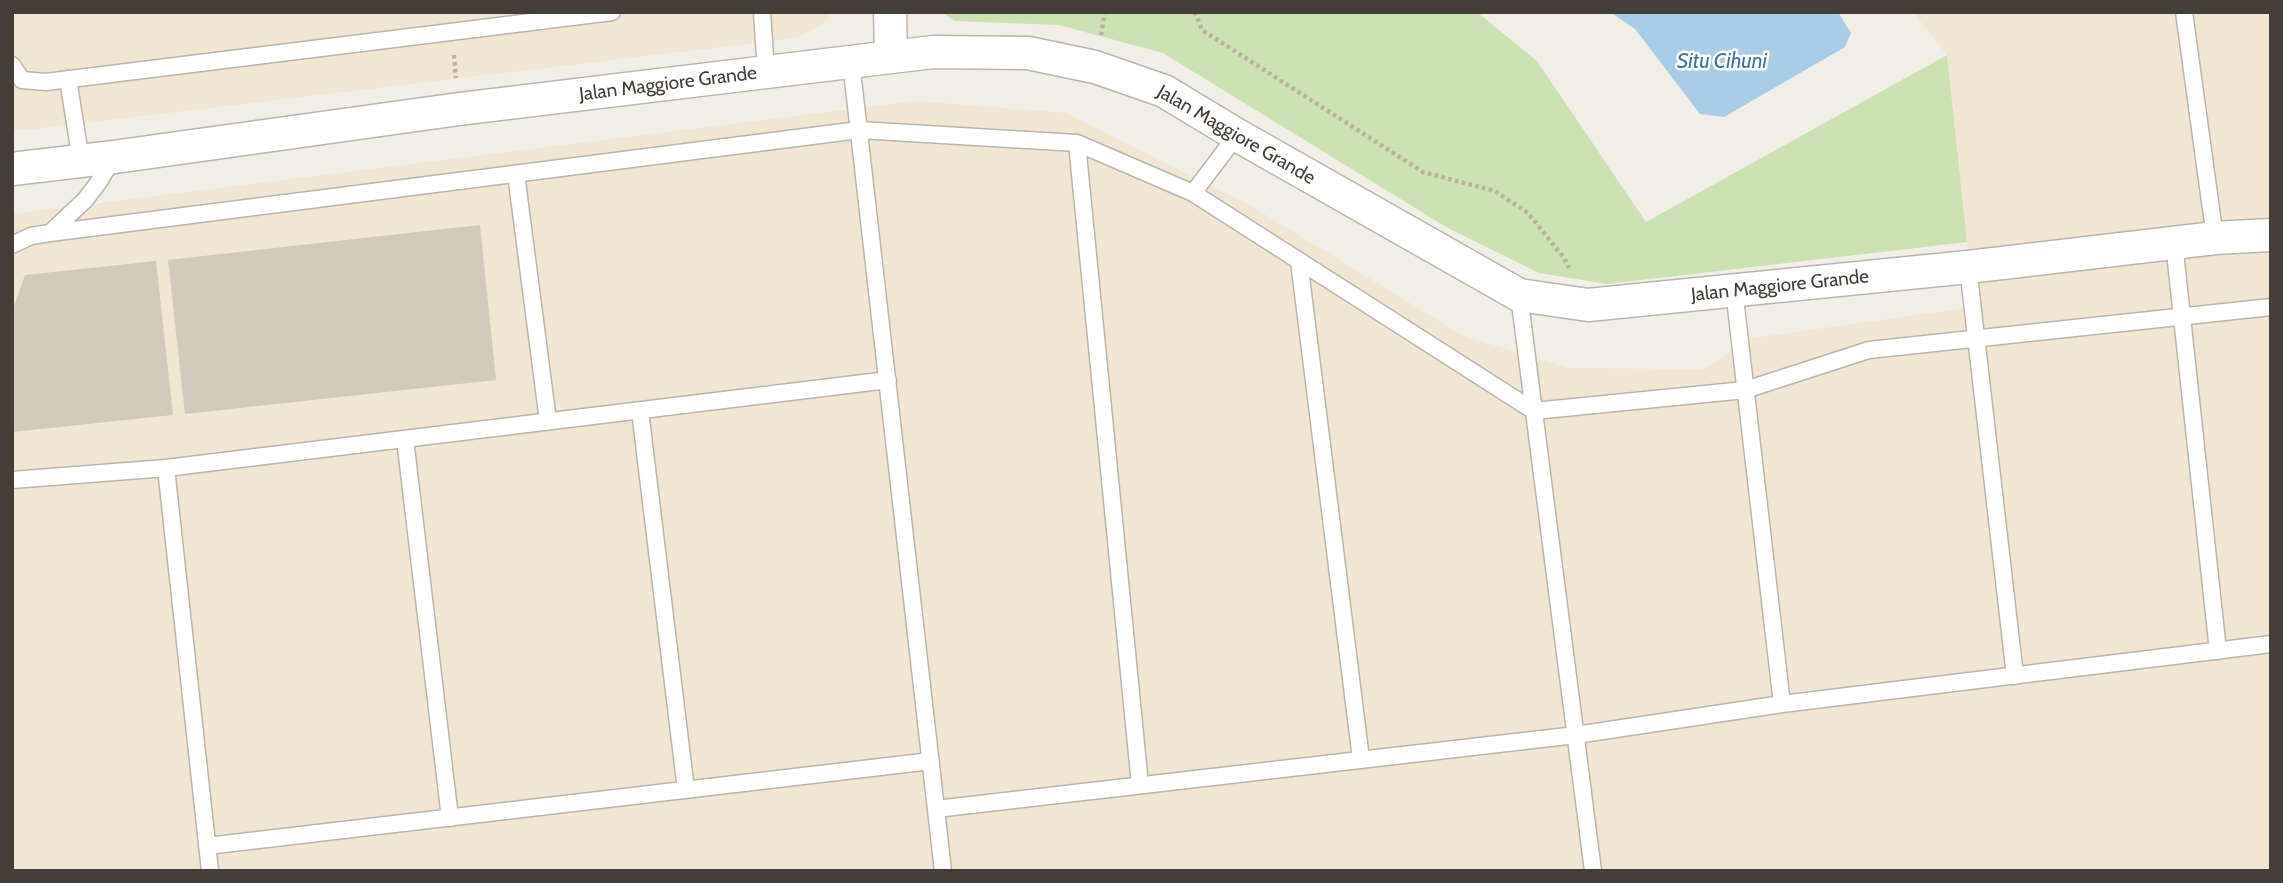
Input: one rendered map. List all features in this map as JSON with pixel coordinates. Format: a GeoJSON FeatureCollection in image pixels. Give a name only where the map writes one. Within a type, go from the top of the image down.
{"type":"FeatureCollection","features":[{"type":"Feature","properties":{"kind":"street"},"geometry":{"type":"LineString","coordinates":[[890,12],[891,57]]}},
{"type":"Feature","properties":{"kind":"street","name":"Jalan Maggiore Grande"},"geometry":{"type":"LineString","coordinates":[[12,169],[459,109],[933,51],[1028,53],[1095,67],[1164,91],[1519,295],[1588,304],[1968,267],[2215,238],[2271,235]]}},
{"type":"Feature","properties":{"kind":"lane"},"geometry":{"type":"LineString","coordinates":[[12,65],[22,80],[46,82],[612,12]]}},
{"type":"Feature","properties":{"kind":"lane"},"geometry":{"type":"LineString","coordinates":[[762,12],[766,72]]}},
{"type":"Feature","properties":{"kind":"lane"},"geometry":{"type":"LineString","coordinates":[[2184,12],[2215,238]]}},
{"type":"Feature","properties":{"kind":"lane"},"geometry":{"type":"LineString","coordinates":[[851,62],[943,871]]}},
{"type":"Feature","properties":{"kind":"lane"},"geometry":{"type":"LineString","coordinates":[[68,79],[81,161]]}},
{"type":"Feature","properties":{"kind":"lane"},"geometry":{"type":"LineString","coordinates":[[12,245],[31,236],[50,233],[859,130],[1077,143],[1194,193],[1534,411],[1745,390],[1869,350],[2271,307]]}},
{"type":"Feature","properties":{"kind":"lane"},"geometry":{"type":"LineString","coordinates":[[1194,193],[1237,135]]}},
{"type":"Feature","properties":{"kind":"lane"},"geometry":{"type":"LineString","coordinates":[[1077,143],[1140,785]]}},
{"type":"Feature","properties":{"kind":"lane"},"geometry":{"type":"LineString","coordinates":[[50,233],[85,200],[114,157]]}},
{"type":"Feature","properties":{"kind":"lane"},"geometry":{"type":"LineString","coordinates":[[516,174],[548,422]]}},
{"type":"Feature","properties":{"kind":"lane"},"geometry":{"type":"LineString","coordinates":[[2174,243],[2218,651]]}},
{"type":"Feature","properties":{"kind":"lane"},"geometry":{"type":"LineString","coordinates":[[1299,261],[1362,759]]}},
{"type":"Feature","properties":{"kind":"lane"},"geometry":{"type":"LineString","coordinates":[[1968,267],[2015,676]]}},
{"type":"Feature","properties":{"kind":"lane"},"geometry":{"type":"LineString","coordinates":[[1734,290],[1782,704]]}},
{"type":"Feature","properties":{"kind":"lane"},"geometry":{"type":"LineString","coordinates":[[1519,295],[1593,871]]}},
{"type":"Feature","properties":{"kind":"lane"},"geometry":{"type":"LineString","coordinates":[[12,480],[166,468],[888,380]]}},
{"type":"Feature","properties":{"kind":"lane"},"geometry":{"type":"LineString","coordinates":[[640,411],[686,790]]}},
{"type":"Feature","properties":{"kind":"lane"},"geometry":{"type":"LineString","coordinates":[[405,439],[450,818]]}},
{"type":"Feature","properties":{"kind":"lane"},"geometry":{"type":"LineString","coordinates":[[166,468],[210,871]]}},
{"type":"Feature","properties":{"kind":"lane"},"geometry":{"type":"LineString","coordinates":[[936,808],[1576,735],[1782,704],[2271,644]]}},
{"type":"Feature","properties":{"kind":"lane"},"geometry":{"type":"LineString","coordinates":[[207,846],[931,761]]}},
{"type":"Feature","properties":{"kind":"path"},"geometry":{"type":"LineString","coordinates":[[1195,12],[1202,30],[1423,172],[1495,191],[1528,214],[1564,258],[1588,304]]}},
{"type":"Feature","properties":{"kind":"shaded area"},"geometry":{"type":"Polygon","coordinates":[[[12,12],[831,12],[827,21],[797,38],[12,130],[12,12]]]}},
{"type":"Feature","properties":{"kind":"shaded area"},"geometry":{"type":"Polygon","coordinates":[[[1913,12],[2271,12],[2271,871],[12,871],[12,214],[916,101],[1066,113],[1251,206],[1462,335],[1567,368],[1704,369],[1753,338],[1974,307],[1947,55],[1913,12]]]}},
{"type":"Feature","properties":{"kind":"green space"},"geometry":{"type":"Polygon","coordinates":[[[943,12],[1477,12],[1537,61],[1646,222],[1947,55],[1967,242],[1607,284],[1539,273],[1446,227],[1163,53],[1059,25],[954,21],[943,12]]]}},
{"type":"Feature","properties":{"kind":"water","name":"Situ Cihuni"},"geometry":{"type":"Polygon","coordinates":[[[1610,12],[1838,12],[1851,33],[1845,47],[1724,117],[1700,114],[1635,29],[1610,12]]]}},
{"type":"Feature","properties":{"kind":"building"},"geometry":{"type":"Polygon","coordinates":[[[480,225],[496,380],[185,414],[168,260],[480,225]]]}},
{"type":"Feature","properties":{"kind":"building"},"geometry":{"type":"Polygon","coordinates":[[[156,261],[173,415],[12,432],[12,312],[25,275],[156,261]]]}}]}
